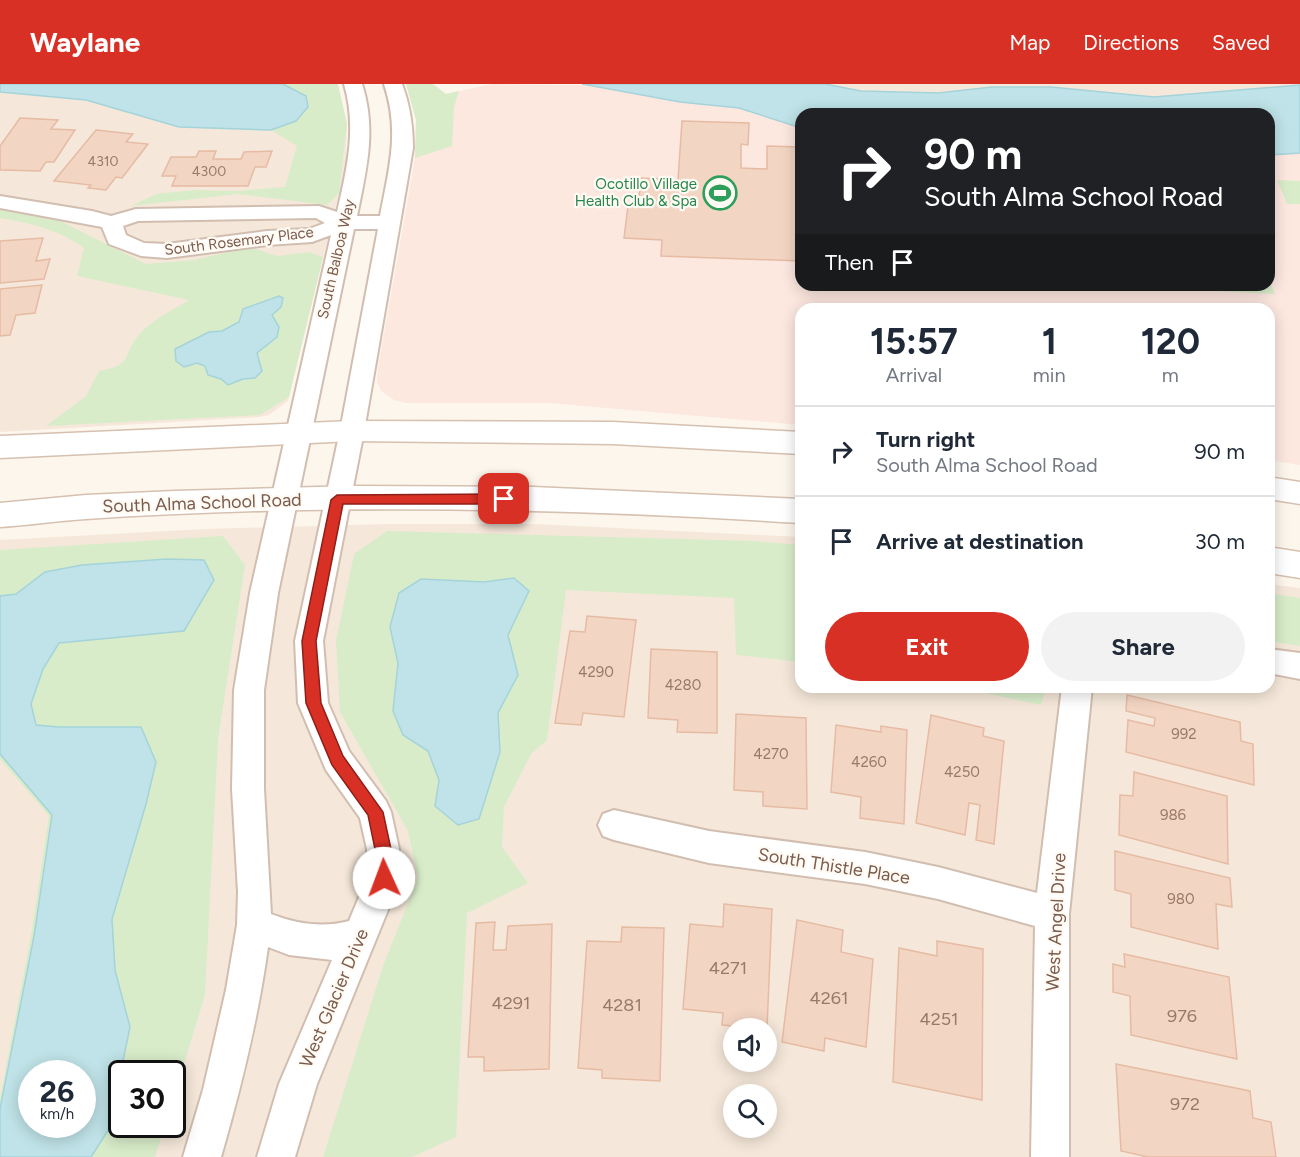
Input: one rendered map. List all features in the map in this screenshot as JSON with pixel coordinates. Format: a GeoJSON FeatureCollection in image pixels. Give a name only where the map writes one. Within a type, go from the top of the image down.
{"type":"FeatureCollection","features":[{"type":"Feature","properties":{"kind":"main road"},"geometry":{"type":"LineString","coordinates":[[0,447],[352,431],[557,432],[795,443]]}},
{"type":"Feature","properties":{"kind":"main road"},"geometry":{"type":"LineString","coordinates":[[1275,489],[1300,493]]}},
{"type":"Feature","properties":{"kind":"main road","name":"South Alma School Road"},"geometry":{"type":"LineString","coordinates":[[0,514],[85,507],[285,499],[525,499],[795,511]]}},
{"type":"Feature","properties":{"kind":"main road"},"geometry":{"type":"LineString","coordinates":[[1275,561],[1300,565]]}},
{"type":"Feature","properties":{"kind":"street","name":"South Balboa Way"},"geometry":{"type":"LineString","coordinates":[[285,499],[355,177],[362,129],[360,106],[353,84]]}},
{"type":"Feature","properties":{"kind":"street"},"geometry":{"type":"LineString","coordinates":[[352,431],[403,148],[404,125],[393,84]]}},
{"type":"Feature","properties":{"kind":"street"},"geometry":{"type":"LineString","coordinates":[[0,202],[92,217],[111,224]]}},
{"type":"Feature","properties":{"kind":"street","name":"South Rosemary Place"},"geometry":{"type":"LineString","coordinates":[[344,223],[319,212],[136,215],[111,224],[117,239],[141,249],[167,251],[267,238],[312,235],[344,223],[389,222]]}},
{"type":"Feature","properties":{"kind":"street"},"geometry":{"type":"LineString","coordinates":[[200,247],[210,214]]}},
{"type":"Feature","properties":{"kind":"street","name":"West Glacier Drive"},"geometry":{"type":"LineString","coordinates":[[276,1157],[298,1083],[384,878],[383,849],[375,812],[337,760],[314,703],[309,641],[352,431]]}},
{"type":"Feature","properties":{"kind":"street"},"geometry":{"type":"LineString","coordinates":[[202,1157],[222,1090],[244,990],[254,925],[255,892],[248,789],[249,690],[264,593],[285,499]]}},
{"type":"Feature","properties":{"kind":"street"},"geometry":{"type":"LineString","coordinates":[[1275,662],[1300,666]]}},
{"type":"Feature","properties":{"kind":"street","name":"West Angel Drive"},"geometry":{"type":"LineString","coordinates":[[1050,1157],[1053,914],[1076,693]]}},
{"type":"Feature","properties":{"kind":"street","name":"South Thistle Place"},"geometry":{"type":"LineString","coordinates":[[614,825],[709,847],[865,868],[938,883],[1053,914]]}},
{"type":"Feature","properties":{"kind":"street"},"geometry":{"type":"LineString","coordinates":[[254,925],[289,938],[331,943],[360,935]]}},
{"type":"Feature","properties":{"kind":"shaded area"},"geometry":{"type":"Polygon","coordinates":[[[283,84],[337,84],[347,124],[346,158],[339,193],[288,401],[269,415],[259,417],[0,432],[0,92],[86,100],[179,127],[306,96],[283,84]]]}},
{"type":"Feature","properties":{"kind":"shaded area"},"geometry":{"type":"Polygon","coordinates":[[[433,84],[446,94],[492,84],[595,85],[680,102],[739,108],[795,126],[795,291],[1275,291],[1275,155],[1300,153],[1300,465],[1275,461],[1275,303],[795,303],[795,424],[549,403],[406,403],[394,400],[381,391],[377,382],[415,158],[416,120],[412,101],[433,84]]]}},
{"type":"Feature","properties":{"kind":"shaded area"},"geometry":{"type":"Polygon","coordinates":[[[589,84],[1300,84],[1300,153],[1275,155],[1275,108],[795,108],[795,127],[589,84]]]}},
{"type":"Feature","properties":{"kind":"shaded area"},"geometry":{"type":"Polygon","coordinates":[[[387,524],[535,524],[795,537],[795,693],[1275,693],[1275,585],[1300,588],[1300,1157],[0,1157],[0,540],[204,529],[387,524]]]}},
{"type":"Feature","properties":{"kind":"green space"},"geometry":{"type":"Polygon","coordinates":[[[283,84],[338,84],[347,124],[339,193],[327,205],[238,194],[131,206],[156,194],[193,190],[237,191],[285,187],[297,146],[271,130],[296,121],[306,96],[283,84]]]}},
{"type":"Feature","properties":{"kind":"green space"},"geometry":{"type":"Polygon","coordinates":[[[406,84],[433,84],[446,94],[459,91],[454,107],[452,146],[415,158],[416,120],[406,84]]]}},
{"type":"Feature","properties":{"kind":"green space"},"geometry":{"type":"Polygon","coordinates":[[[1277,180],[1300,181],[1300,204],[1287,204],[1277,180]]]}},
{"type":"Feature","properties":{"kind":"green space"},"geometry":{"type":"Polygon","coordinates":[[[0,209],[56,219],[146,264],[194,260],[250,247],[277,256],[309,252],[323,257],[289,397],[260,415],[46,426],[86,396],[99,371],[122,363],[138,336],[149,325],[189,300],[77,276],[84,248],[65,236],[44,228],[0,218],[0,209]]]}},
{"type":"Feature","properties":{"kind":"green space"},"geometry":{"type":"Polygon","coordinates":[[[1215,291],[1274,291],[1275,294],[1215,291]]]}},
{"type":"Feature","properties":{"kind":"green space"},"geometry":{"type":"Polygon","coordinates":[[[387,531],[754,541],[795,544],[795,661],[736,655],[734,598],[566,590],[547,740],[531,754],[504,807],[502,847],[528,883],[467,913],[456,1137],[412,1157],[323,1157],[383,966],[418,878],[408,831],[340,712],[336,641],[354,554],[387,531]]]}},
{"type":"Feature","properties":{"kind":"green space"},"geometry":{"type":"Polygon","coordinates":[[[223,536],[245,565],[218,739],[205,995],[185,1060],[108,1060],[108,1138],[161,1138],[155,1157],[0,1157],[0,1098],[31,936],[49,816],[0,759],[0,550],[223,536]]]}},
{"type":"Feature","properties":{"kind":"green space"},"geometry":{"type":"Polygon","coordinates":[[[1275,594],[1300,598],[1300,646],[1275,642],[1275,594]]]}},
{"type":"Feature","properties":{"kind":"green space"},"geometry":{"type":"Polygon","coordinates":[[[985,693],[1044,693],[1041,705],[985,693]]]}},
{"type":"Feature","properties":{"kind":"water"},"geometry":{"type":"Polygon","coordinates":[[[0,84],[283,84],[306,96],[308,107],[296,121],[271,130],[179,127],[86,100],[0,92],[0,84]]]}},
{"type":"Feature","properties":{"kind":"water"},"geometry":{"type":"Polygon","coordinates":[[[582,84],[825,84],[861,91],[938,93],[992,87],[1051,87],[1154,97],[1300,85],[1300,153],[1275,155],[1275,108],[795,108],[795,126],[739,108],[680,102],[582,84]]]}},
{"type":"Feature","properties":{"kind":"water"},"geometry":{"type":"Polygon","coordinates":[[[279,296],[283,298],[281,307],[272,315],[279,327],[277,337],[257,353],[262,371],[255,378],[243,379],[228,385],[221,379],[208,375],[205,366],[197,363],[184,367],[176,361],[175,349],[209,332],[222,331],[239,322],[243,309],[279,296]]]}},
{"type":"Feature","properties":{"kind":"water"},"geometry":{"type":"Polygon","coordinates":[[[167,559],[204,560],[214,580],[184,631],[59,643],[43,669],[31,704],[36,725],[141,727],[156,762],[112,919],[115,970],[130,1027],[123,1060],[108,1060],[108,1131],[91,1157],[0,1157],[0,1109],[34,936],[52,815],[0,754],[0,596],[16,594],[45,572],[82,565],[167,559]]]}},
{"type":"Feature","properties":{"kind":"water"},"geometry":{"type":"Polygon","coordinates":[[[514,578],[529,591],[508,635],[518,675],[498,713],[500,752],[479,819],[458,825],[435,806],[439,780],[428,751],[403,735],[393,711],[398,663],[390,627],[399,593],[421,579],[484,582],[514,578]]]}},
{"type":"Feature","properties":{"kind":"building"},"geometry":{"type":"Polygon","coordinates":[[[20,118],[58,120],[51,129],[75,130],[54,162],[46,162],[40,171],[0,170],[0,146],[20,118]]]}},
{"type":"Feature","properties":{"kind":"building","name":"Ocotillo Village Health Club & Spa"},"geometry":{"type":"Polygon","coordinates":[[[682,121],[749,123],[748,145],[741,144],[741,168],[767,169],[767,146],[795,147],[795,261],[661,256],[662,240],[624,238],[628,206],[638,206],[641,178],[678,180],[682,121]]]}},
{"type":"Feature","properties":{"kind":"building"},"geometry":{"type":"Polygon","coordinates":[[[96,130],[133,134],[126,142],[148,144],[122,178],[116,177],[106,190],[88,188],[91,185],[54,181],[96,130]]]}},
{"type":"Feature","properties":{"kind":"building"},"geometry":{"type":"Polygon","coordinates":[[[199,151],[216,151],[213,159],[241,159],[244,152],[272,151],[266,167],[255,167],[248,186],[172,186],[176,176],[162,176],[171,157],[196,157],[199,151]]]}},
{"type":"Feature","properties":{"kind":"building"},"geometry":{"type":"Polygon","coordinates":[[[43,238],[36,261],[50,259],[44,279],[0,283],[0,241],[43,238]]]}},
{"type":"Feature","properties":{"kind":"building"},"geometry":{"type":"Polygon","coordinates":[[[42,285],[35,313],[16,315],[10,335],[0,336],[0,289],[42,285]]]}},
{"type":"Feature","properties":{"kind":"building"},"geometry":{"type":"Polygon","coordinates":[[[587,616],[636,620],[624,717],[583,713],[581,725],[555,723],[570,631],[585,632],[587,616]]]}},
{"type":"Feature","properties":{"kind":"building"},"geometry":{"type":"Polygon","coordinates":[[[651,649],[717,652],[717,733],[677,732],[678,720],[648,718],[651,649]]]}},
{"type":"Feature","properties":{"kind":"building"},"geometry":{"type":"Polygon","coordinates":[[[1127,695],[1240,722],[1241,741],[1253,744],[1254,785],[1126,752],[1128,720],[1154,726],[1155,718],[1126,711],[1127,695]]]}},
{"type":"Feature","properties":{"kind":"building"},"geometry":{"type":"Polygon","coordinates":[[[736,714],[806,718],[807,809],[763,806],[763,792],[734,790],[736,714]]]}},
{"type":"Feature","properties":{"kind":"building"},"geometry":{"type":"Polygon","coordinates":[[[931,715],[984,728],[983,736],[1004,741],[994,844],[976,840],[980,805],[969,803],[965,835],[916,823],[931,715]]]}},
{"type":"Feature","properties":{"kind":"building"},"geometry":{"type":"Polygon","coordinates":[[[836,725],[881,732],[881,726],[907,730],[904,824],[860,818],[861,797],[831,792],[836,725]]]}},
{"type":"Feature","properties":{"kind":"building"},"geometry":{"type":"Polygon","coordinates":[[[1134,772],[1227,796],[1228,864],[1119,835],[1120,795],[1133,796],[1134,772]]]}},
{"type":"Feature","properties":{"kind":"building"},"geometry":{"type":"Polygon","coordinates":[[[1115,851],[1230,878],[1232,907],[1216,904],[1218,949],[1131,927],[1131,894],[1115,890],[1115,851]]]}},
{"type":"Feature","properties":{"kind":"building"},"geometry":{"type":"Polygon","coordinates":[[[724,904],[772,909],[767,1018],[723,1018],[722,1025],[723,1013],[683,1009],[690,924],[723,927],[724,904]]]}},
{"type":"Feature","properties":{"kind":"building"},"geometry":{"type":"Polygon","coordinates":[[[797,920],[843,930],[841,952],[873,959],[866,1047],[825,1038],[824,1051],[782,1042],[797,920]]]}},
{"type":"Feature","properties":{"kind":"building"},"geometry":{"type":"Polygon","coordinates":[[[495,922],[493,950],[506,950],[508,926],[552,924],[549,1069],[484,1071],[484,1057],[468,1057],[476,923],[495,922]]]}},
{"type":"Feature","properties":{"kind":"building"},"geometry":{"type":"Polygon","coordinates":[[[622,927],[664,928],[660,1081],[602,1078],[602,1070],[578,1068],[587,941],[621,942],[622,927]]]}},
{"type":"Feature","properties":{"kind":"building"},"geometry":{"type":"Polygon","coordinates":[[[937,941],[983,949],[982,1100],[893,1082],[899,948],[937,956],[937,941]]]}},
{"type":"Feature","properties":{"kind":"building"},"geometry":{"type":"Polygon","coordinates":[[[1124,954],[1229,977],[1237,1059],[1131,1035],[1130,996],[1113,992],[1113,964],[1125,967],[1124,954]]]}},
{"type":"Feature","properties":{"kind":"building"},"geometry":{"type":"Polygon","coordinates":[[[1116,1064],[1250,1091],[1253,1118],[1271,1122],[1276,1157],[1148,1157],[1121,1151],[1116,1064]]]}},
{"type":"Feature","properties":{"kind":"place","name":"Ocotillo Village Health Club & Spa"},"geometry":{"type":"Point","coordinates":[720,193]}},
{"type":"Feature","properties":{"kind":"route"},"geometry":{"type":"LineString","coordinates":[[384,878],[383,849],[375,812],[337,760],[314,703],[309,641],[337,500],[504,499]]}}]}
